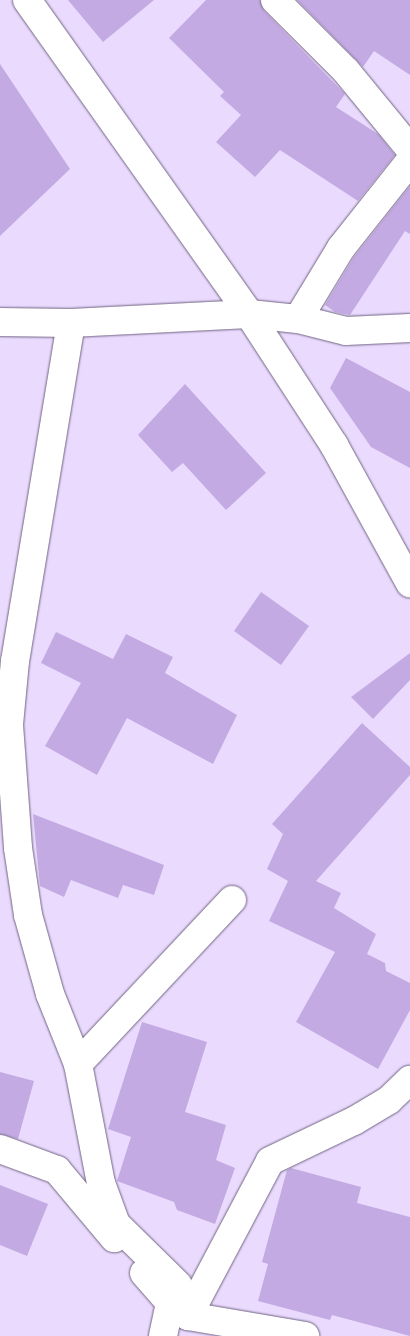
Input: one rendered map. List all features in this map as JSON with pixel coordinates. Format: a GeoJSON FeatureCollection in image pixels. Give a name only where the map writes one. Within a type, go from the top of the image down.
{"type":"FeatureCollection","features":[{"type":"Feature","properties":{"kind":"street"},"geometry":{"type":"LineString","coordinates":[[275,0],[340,64],[410,148]]}},
{"type":"Feature","properties":{"kind":"street"},"geometry":{"type":"LineString","coordinates":[[30,1],[249,314],[334,445],[410,583]]}},
{"type":"Feature","properties":{"kind":"street"},"geometry":{"type":"LineString","coordinates":[[298,320],[341,248],[410,161]]}},
{"type":"Feature","properties":{"kind":"street"},"geometry":{"type":"LineString","coordinates":[[0,322],[71,323],[249,314],[298,320],[346,331],[410,328]]}},
{"type":"Feature","properties":{"kind":"street"},"geometry":{"type":"LineString","coordinates":[[71,323],[24,600],[9,725],[18,848],[28,915],[50,994],[78,1064],[101,1184],[116,1224],[179,1301]]}},
{"type":"Feature","properties":{"kind":"street"},"geometry":{"type":"LineString","coordinates":[[78,1064],[232,900]]}},
{"type":"Feature","properties":{"kind":"street"},"geometry":{"type":"LineString","coordinates":[[163,1336],[179,1301],[270,1161],[354,1121],[389,1100],[410,1080]]}},
{"type":"Feature","properties":{"kind":"street"},"geometry":{"type":"LineString","coordinates":[[0,1149],[57,1170],[179,1301],[305,1336]]}},
{"type":"Feature","properties":{"kind":"building"},"geometry":{"type":"Polygon","coordinates":[[[68,0],[154,0],[103,42],[68,0]]]}},
{"type":"Feature","properties":{"kind":"building"},"geometry":{"type":"Polygon","coordinates":[[[206,0],[260,0],[264,11],[345,94],[336,107],[378,134],[395,155],[358,201],[280,150],[255,177],[216,142],[241,115],[220,96],[224,92],[169,38],[206,0]]]}},
{"type":"Feature","properties":{"kind":"building"},"geometry":{"type":"Polygon","coordinates":[[[297,0],[410,0],[410,75],[374,51],[363,67],[297,0]]]}},
{"type":"Feature","properties":{"kind":"building"},"geometry":{"type":"Polygon","coordinates":[[[0,64],[70,169],[0,236],[0,64]]]}},
{"type":"Feature","properties":{"kind":"building"},"geometry":{"type":"Polygon","coordinates":[[[410,186],[410,234],[405,231],[350,315],[335,312],[325,305],[354,257],[410,186]]]}},
{"type":"Feature","properties":{"kind":"building"},"geometry":{"type":"Polygon","coordinates":[[[346,358],[410,392],[410,468],[371,447],[330,388],[346,358]]]}},
{"type":"Feature","properties":{"kind":"building"},"geometry":{"type":"Polygon","coordinates":[[[185,384],[266,473],[226,510],[183,463],[172,472],[138,435],[185,384]]]}},
{"type":"Feature","properties":{"kind":"building"},"geometry":{"type":"Polygon","coordinates":[[[261,592],[309,626],[281,665],[234,631],[261,592]]]}},
{"type":"Feature","properties":{"kind":"building"},"geometry":{"type":"Polygon","coordinates":[[[56,632],[113,659],[126,634],[173,657],[165,673],[237,715],[213,764],[127,718],[97,775],[45,746],[81,683],[41,663],[56,632]]]}},
{"type":"Feature","properties":{"kind":"building"},"geometry":{"type":"Polygon","coordinates":[[[410,653],[410,680],[373,719],[351,697],[410,653]]]}},
{"type":"Feature","properties":{"kind":"building"},"geometry":{"type":"Polygon","coordinates":[[[362,723],[410,767],[410,775],[316,881],[341,893],[334,908],[376,934],[367,954],[385,963],[386,971],[410,983],[410,1010],[378,1069],[296,1022],[335,952],[269,921],[288,881],[267,869],[283,834],[272,824],[362,723]]]}},
{"type":"Feature","properties":{"kind":"building"},"geometry":{"type":"Polygon","coordinates":[[[33,814],[164,865],[154,895],[123,885],[118,898],[71,880],[64,897],[40,886],[33,814]]]}},
{"type":"Feature","properties":{"kind":"building"},"geometry":{"type":"Polygon","coordinates":[[[142,1022],[207,1042],[185,1112],[226,1125],[216,1160],[235,1168],[215,1224],[177,1210],[174,1202],[117,1181],[131,1137],[108,1129],[142,1022]]]}},
{"type":"Feature","properties":{"kind":"building"},"geometry":{"type":"Polygon","coordinates":[[[0,1072],[34,1081],[18,1139],[0,1134],[0,1072]]]}},
{"type":"Feature","properties":{"kind":"building"},"geometry":{"type":"Polygon","coordinates":[[[291,1168],[361,1187],[357,1203],[410,1217],[410,1336],[332,1315],[330,1320],[258,1301],[268,1264],[262,1262],[287,1170],[291,1168]]]}},
{"type":"Feature","properties":{"kind":"building"},"geometry":{"type":"Polygon","coordinates":[[[0,1185],[48,1204],[27,1256],[0,1245],[0,1185]]]}}]}
